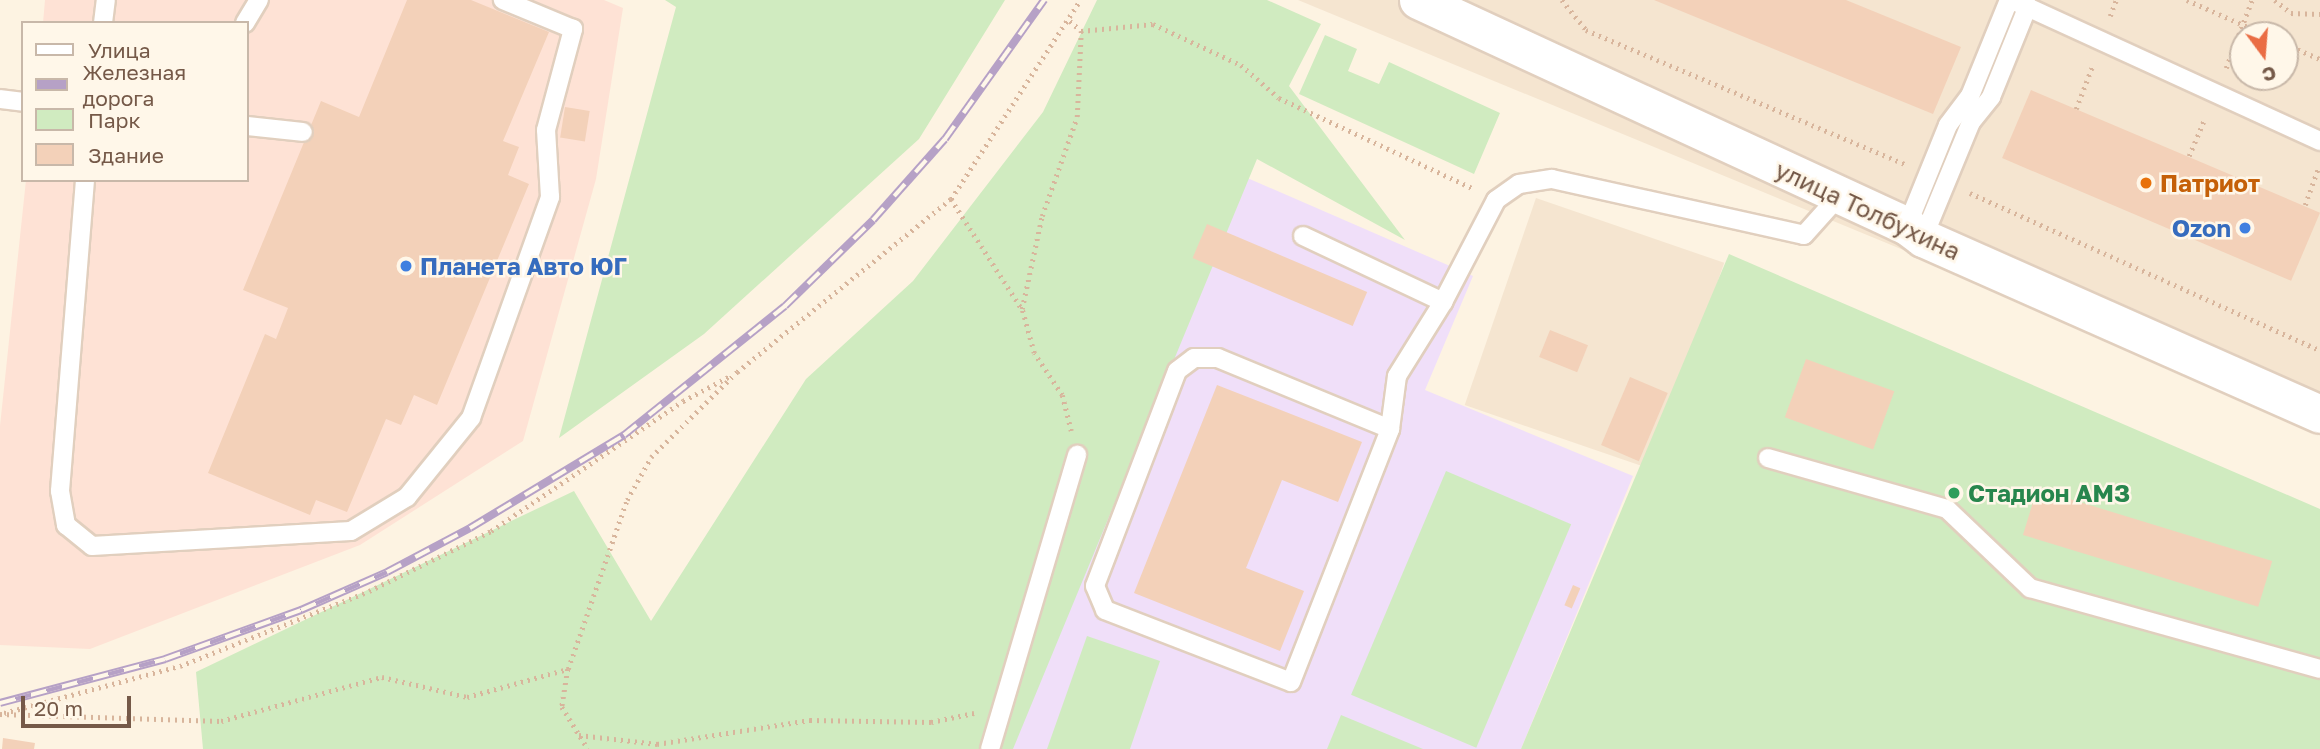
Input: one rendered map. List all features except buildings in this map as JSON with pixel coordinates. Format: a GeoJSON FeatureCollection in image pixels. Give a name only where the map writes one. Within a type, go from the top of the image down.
{"type":"FeatureCollection","features":[{"type":"Feature","properties":{"kind":"street","name":"улица Толбухина"},"geometry":{"type":"LineString","coordinates":[[1418,0],[1915,232],[2320,414]]}},
{"type":"Feature","properties":{"kind":"lane"},"geometry":{"type":"LineString","coordinates":[[103,21],[106,0]]}},
{"type":"Feature","properties":{"kind":"lane"},"geometry":{"type":"LineString","coordinates":[[246,21],[259,0]]}},
{"type":"Feature","properties":{"kind":"lane"},"geometry":{"type":"LineString","coordinates":[[85,182],[60,491],[66,525],[92,546],[351,531],[407,497],[471,418],[550,197],[546,130],[573,29],[503,0]]}},
{"type":"Feature","properties":{"kind":"lane"},"geometry":{"type":"LineString","coordinates":[[1915,232],[1948,125],[1970,96],[2016,2],[2320,141]]}},
{"type":"Feature","properties":{"kind":"lane"},"geometry":{"type":"LineString","coordinates":[[0,99],[21,102]]}},
{"type":"Feature","properties":{"kind":"lane"},"geometry":{"type":"LineString","coordinates":[[248,126],[303,132]]}},
{"type":"Feature","properties":{"kind":"lane"},"geometry":{"type":"LineString","coordinates":[[1390,429],[1218,358],[1194,358],[1177,371],[1095,586],[1105,610],[1291,682],[1390,429],[1397,376],[1443,302],[1496,200],[1519,184],[1552,179],[1804,235],[1839,196]]}},
{"type":"Feature","properties":{"kind":"lane"},"geometry":{"type":"LineString","coordinates":[[1303,236],[1443,302]]}},
{"type":"Feature","properties":{"kind":"lane"},"geometry":{"type":"LineString","coordinates":[[990,749],[1077,455]]}},
{"type":"Feature","properties":{"kind":"lane"},"geometry":{"type":"LineString","coordinates":[[1768,458],[1947,509],[2031,588],[2320,669]]}},
{"type":"Feature","properties":{"kind":"path"},"geometry":{"type":"LineString","coordinates":[[588,749],[562,707],[568,670],[626,500],[650,457],[737,372],[951,199],[1070,21],[1080,0]]}},
{"type":"Feature","properties":{"kind":"path"},"geometry":{"type":"LineString","coordinates":[[2189,0],[2235,21]]}},
{"type":"Feature","properties":{"kind":"path"},"geometry":{"type":"LineString","coordinates":[[2275,0],[2291,13],[2320,14]]}},
{"type":"Feature","properties":{"kind":"path"},"geometry":{"type":"LineString","coordinates":[[1070,21],[1081,31],[1153,24],[1241,65],[1279,98],[1496,200]]}},
{"type":"Feature","properties":{"kind":"path"},"geometry":{"type":"LineString","coordinates":[[1021,309],[1042,216],[1077,117],[1081,31]]}},
{"type":"Feature","properties":{"kind":"path"},"geometry":{"type":"LineString","coordinates":[[2299,50],[2320,59]]}},
{"type":"Feature","properties":{"kind":"path"},"geometry":{"type":"LineString","coordinates":[[2305,205],[2320,162]]}},
{"type":"Feature","properties":{"kind":"path"},"geometry":{"type":"LineString","coordinates":[[951,199],[1021,309],[1034,353],[1062,395],[1077,455]]}},
{"type":"Feature","properties":{"kind":"path"},"geometry":{"type":"LineString","coordinates":[[0,714],[180,666],[369,591],[491,531],[683,401],[737,372]]}},
{"type":"Feature","properties":{"kind":"path"},"geometry":{"type":"LineString","coordinates":[[0,714],[221,720],[382,677],[467,697],[568,670]]}},
{"type":"Feature","properties":{"kind":"path"},"geometry":{"type":"LineString","coordinates":[[579,735],[657,744],[810,720],[931,722],[1003,706]]}},
{"type":"Feature","properties":{"kind":"shaded area"},"geometry":{"type":"Polygon","coordinates":[[[45,0],[604,0],[623,8],[596,179],[523,441],[360,545],[90,649],[0,645],[0,426],[26,182],[248,182],[248,21],[43,21],[45,0]]]}},
{"type":"Feature","properties":{"kind":"shaded area"},"geometry":{"type":"Polygon","coordinates":[[[1298,0],[2320,0],[2320,422],[1298,0]]]}},
{"type":"Feature","properties":{"kind":"shaded area"},"geometry":{"type":"Polygon","coordinates":[[[1206,160],[1473,276],[1425,390],[1633,476],[1521,749],[1006,749],[1206,160]]]}},
{"type":"Feature","properties":{"kind":"shaded area"},"geometry":{"type":"Polygon","coordinates":[[[1536,198],[1724,263],[1653,470],[1465,405],[1536,198]]]}},
{"type":"Feature","properties":{"kind":"green space"},"geometry":{"type":"Polygon","coordinates":[[[665,0],[1005,0],[919,139],[704,334],[559,438],[676,7],[665,0]]]}},
{"type":"Feature","properties":{"kind":"green space"},"geometry":{"type":"Polygon","coordinates":[[[1097,0],[1267,0],[1321,24],[1289,86],[1405,240],[1257,159],[1013,749],[203,749],[196,672],[574,491],[651,621],[806,379],[913,281],[1043,112],[1097,0]]]}},
{"type":"Feature","properties":{"kind":"green space"},"geometry":{"type":"Polygon","coordinates":[[[1325,35],[1357,49],[1348,71],[1379,84],[1389,62],[1500,113],[1474,174],[1299,94],[1325,35]]]}},
{"type":"Feature","properties":{"kind":"green space","name":"Стадион АМЗ"},"geometry":{"type":"Polygon","coordinates":[[[1729,254],[2320,509],[2320,749],[1521,749],[1729,254]]]}},
{"type":"Feature","properties":{"kind":"green space"},"geometry":{"type":"Polygon","coordinates":[[[1446,471],[1571,524],[1476,748],[1351,695],[1446,471]]]}},
{"type":"Feature","properties":{"kind":"green space"},"geometry":{"type":"Polygon","coordinates":[[[1087,636],[1160,661],[1130,749],[1047,749],[1087,636]]]}},
{"type":"Feature","properties":{"kind":"green space"},"geometry":{"type":"Polygon","coordinates":[[[1341,715],[1423,749],[1327,749],[1341,715]]]}},
{"type":"Feature","properties":{"kind":"railway"},"geometry":{"type":"LineString","coordinates":[[0,703],[165,659],[301,610],[387,572],[470,528],[624,435],[785,306],[873,220],[945,139],[1044,0]]}},
{"type":"Feature","properties":{"kind":"place","name":"Патриот"},"geometry":{"type":"Point","coordinates":[2146,183]}},
{"type":"Feature","properties":{"kind":"place","name":"Ozon"},"geometry":{"type":"Point","coordinates":[2245,228]}},
{"type":"Feature","properties":{"kind":"place","name":"Планета Авто ЮГ"},"geometry":{"type":"Point","coordinates":[406,266]}},
{"type":"Feature","properties":{"kind":"place","name":"Стадион АМЗ"},"geometry":{"type":"Point","coordinates":[1954,493]}}]}
